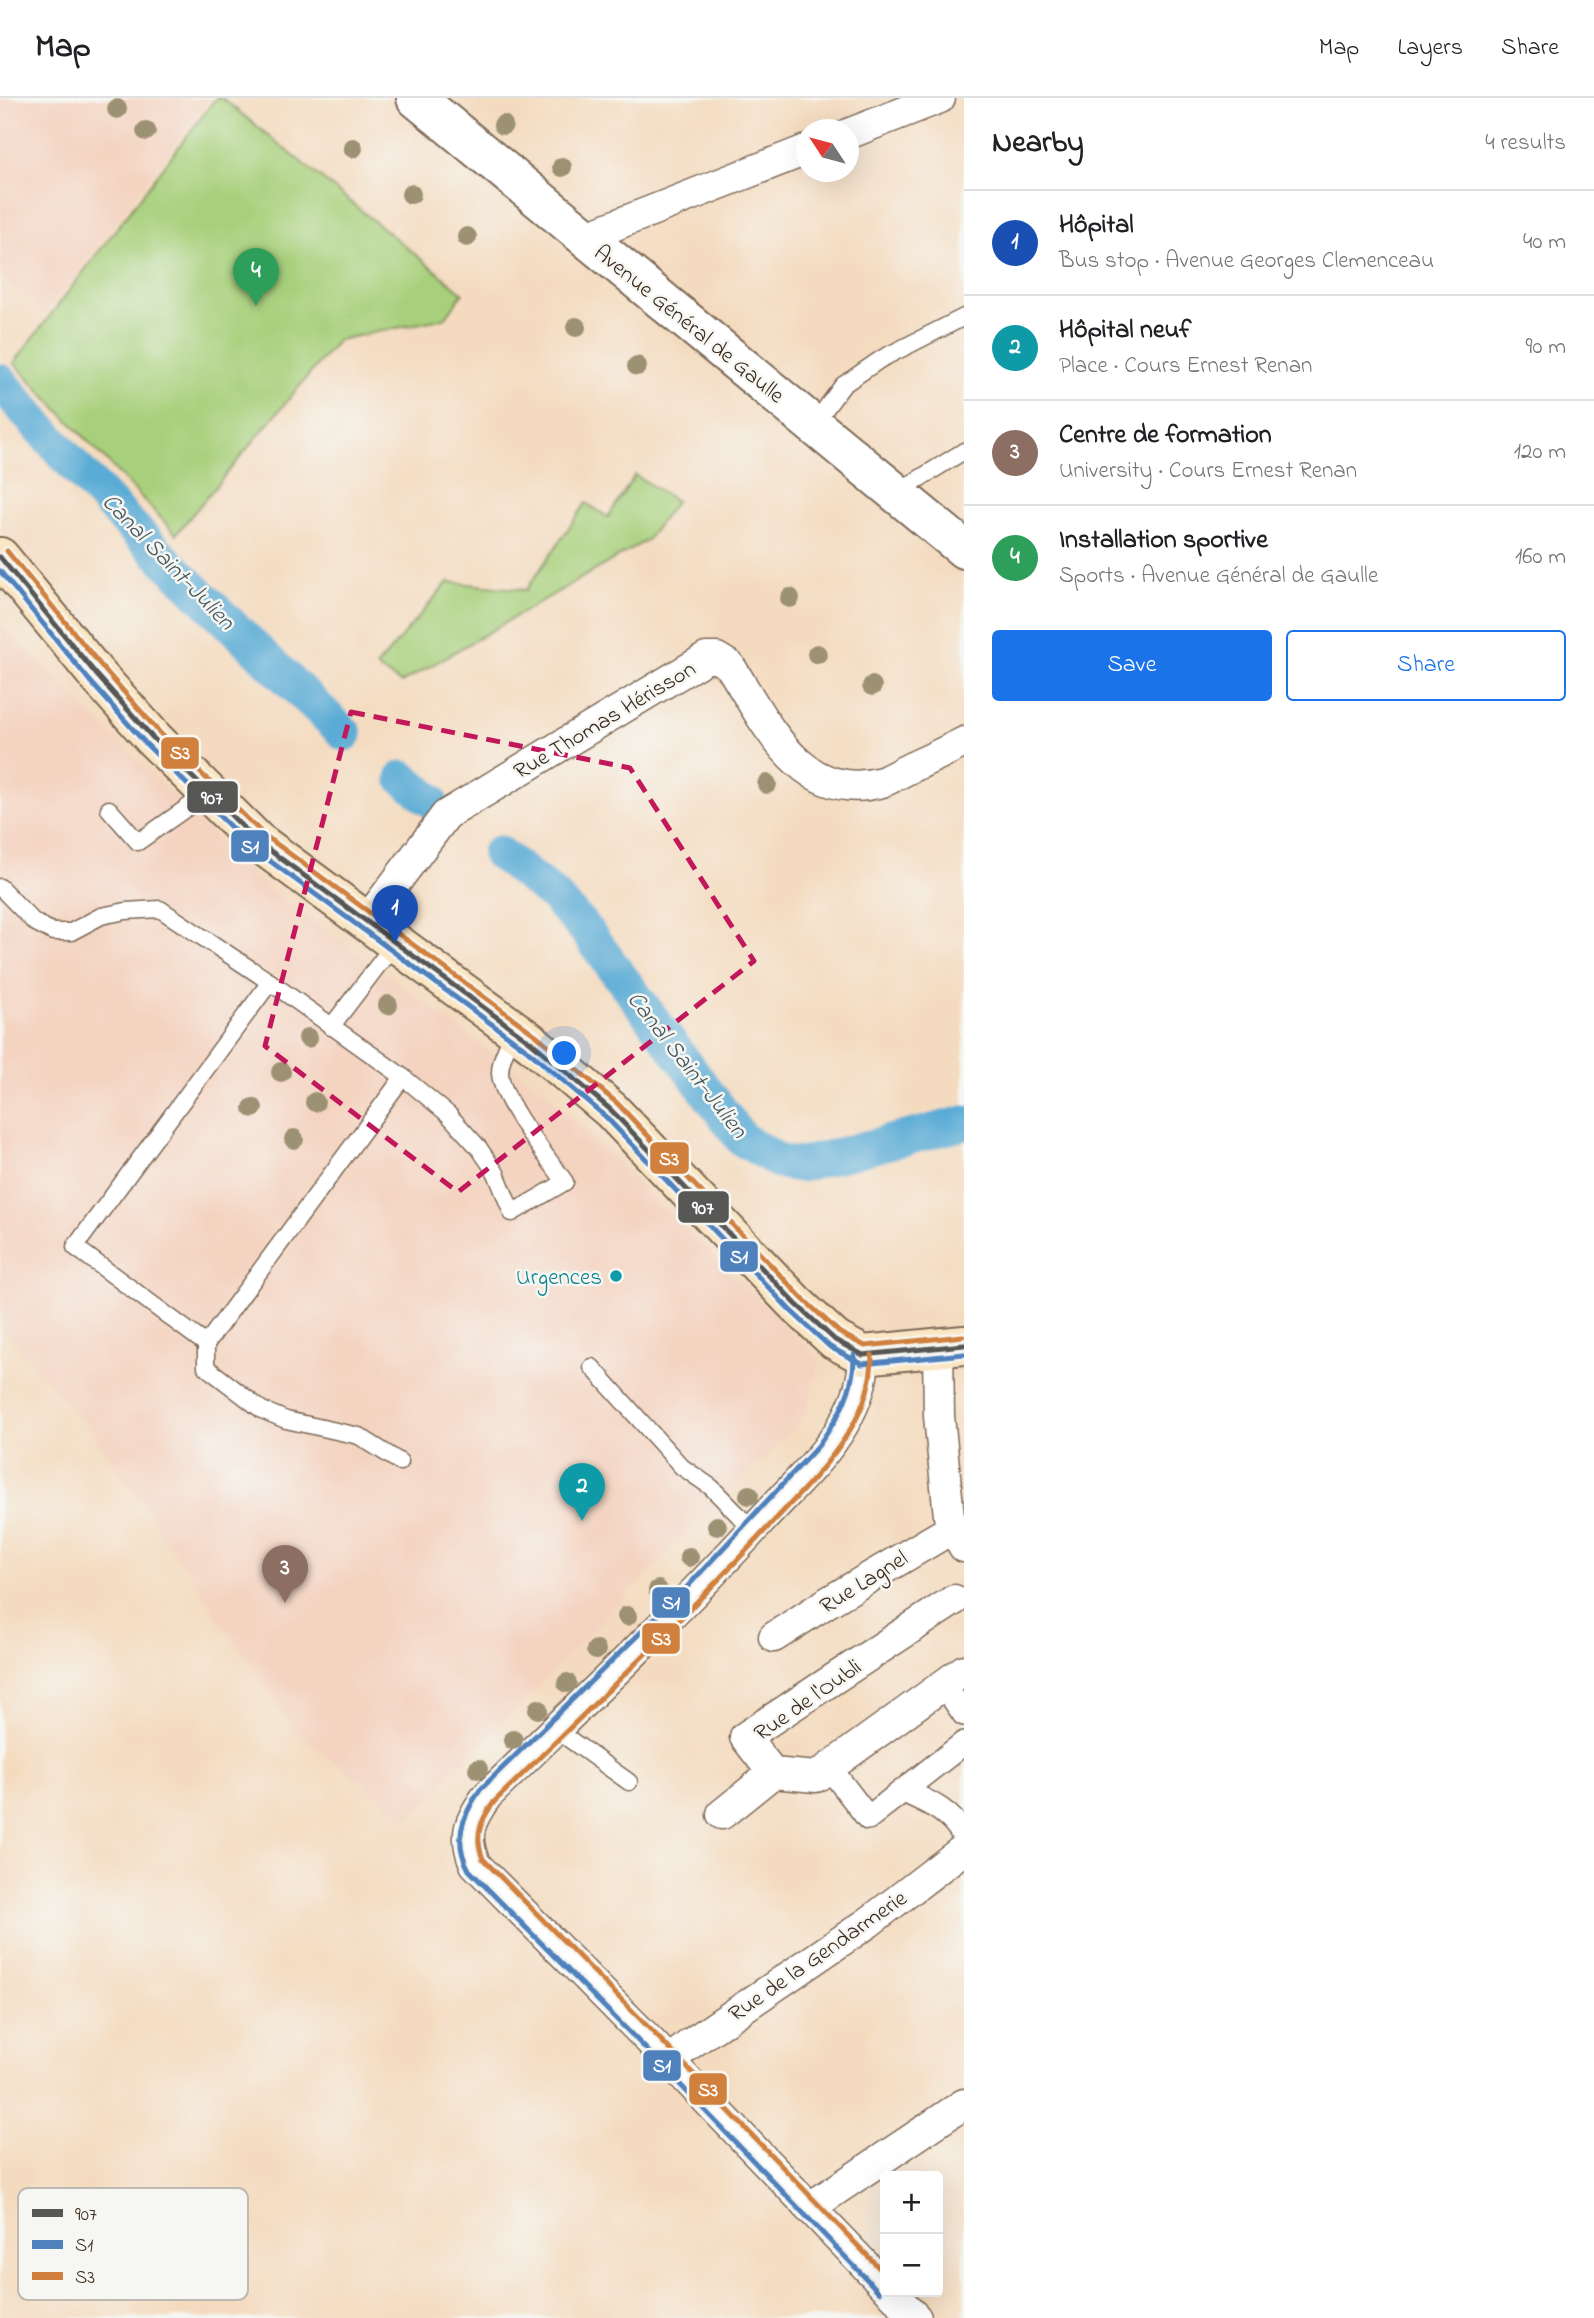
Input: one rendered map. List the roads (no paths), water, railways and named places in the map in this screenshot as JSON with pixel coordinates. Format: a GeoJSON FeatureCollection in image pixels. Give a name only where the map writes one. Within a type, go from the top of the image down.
{"type":"FeatureCollection","features":[{"type":"Feature","properties":{"kind":"main road"},"geometry":{"type":"LineString","coordinates":[[3,566],[154,739],[257,841],[515,1031],[611,1111],[825,1331],[847,1348],[863,1355],[951,1346]]}},
{"type":"Feature","properties":{"kind":"street","name":"Avenue Général de Gaulle"},"geometry":{"type":"LineString","coordinates":[[416,98],[964,549]]}},
{"type":"Feature","properties":{"kind":"street"},"geometry":{"type":"LineString","coordinates":[[859,130],[940,98]]}},
{"type":"Feature","properties":{"kind":"street"},"geometry":{"type":"LineString","coordinates":[[584,237],[796,154]]}},
{"type":"Feature","properties":{"kind":"street","name":"Rue Thomas Hérisson"},"geometry":{"type":"LineString","coordinates":[[381,933],[446,815],[706,658],[717,658],[730,666],[785,753],[808,772],[828,782],[882,782],[964,743]]}},
{"type":"Feature","properties":{"kind":"street"},"geometry":{"type":"LineString","coordinates":[[951,1346],[939,1392],[943,1472],[958,1537]]}},
{"type":"Feature","properties":{"kind":"street"},"geometry":{"type":"LineString","coordinates":[[863,1355],[864,1371],[858,1395],[843,1426],[752,1530],[486,1796],[474,1813],[468,1833],[468,1847],[475,1864],[880,2281]]}},
{"type":"Feature","properties":{"kind":"street","name":"Rue Lagnel"},"geometry":{"type":"LineString","coordinates":[[774,1637],[828,1602],[958,1537]]}},
{"type":"Feature","properties":{"kind":"street","name":"Rue de l'Oubli"},"geometry":{"type":"LineString","coordinates":[[722,1814],[773,1773],[745,1737],[954,1600]]}},
{"type":"Feature","properties":{"kind":"street"},"geometry":{"type":"LineString","coordinates":[[773,1773],[816,1777],[954,1677],[964,1714]]}},
{"type":"Feature","properties":{"kind":"street"},"geometry":{"type":"LineString","coordinates":[[829,1767],[868,1818],[964,1743]]}},
{"type":"Feature","properties":{"kind":"street"},"geometry":{"type":"LineString","coordinates":[[904,1791],[936,1805],[957,1822],[964,1836]]}},
{"type":"Feature","properties":{"kind":"street","name":"Rue de la Gendarmerie"},"geometry":{"type":"LineString","coordinates":[[669,2061],[869,1922],[964,1849]]}},
{"type":"Feature","properties":{"kind":"street"},"geometry":{"type":"LineString","coordinates":[[809,2208],[964,2104]]}},
{"type":"Feature","properties":{"kind":"street"},"geometry":{"type":"LineString","coordinates":[[896,2297],[916,2318]]}},
{"type":"Feature","properties":{"kind":"lane"},"geometry":{"type":"LineString","coordinates":[[814,424],[843,385],[881,359],[964,317]]}},
{"type":"Feature","properties":{"kind":"lane"},"geometry":{"type":"LineString","coordinates":[[896,493],[964,451]]}},
{"type":"Feature","properties":{"kind":"lane"},"geometry":{"type":"LineString","coordinates":[[109,809],[138,842],[208,793]]}},
{"type":"Feature","properties":{"kind":"lane"},"geometry":{"type":"LineString","coordinates":[[0,887],[34,922],[52,932],[71,932],[101,916],[160,909],[270,982],[402,1077],[448,1114],[479,1148],[496,1173],[513,1213],[565,1182],[504,1091],[500,1070],[503,1056],[515,1031]]}},
{"type":"Feature","properties":{"kind":"lane"},"geometry":{"type":"LineString","coordinates":[[331,1027],[381,933]]}},
{"type":"Feature","properties":{"kind":"lane"},"geometry":{"type":"LineString","coordinates":[[206,1344],[75,1247],[270,982]]}},
{"type":"Feature","properties":{"kind":"lane"},"geometry":{"type":"LineString","coordinates":[[400,1462],[359,1436],[286,1420],[262,1410],[206,1367],[206,1344],[402,1077]]}},
{"type":"Feature","properties":{"kind":"lane"},"geometry":{"type":"LineString","coordinates":[[592,1367],[682,1467],[711,1487],[752,1530]]}},
{"type":"Feature","properties":{"kind":"lane"},"geometry":{"type":"LineString","coordinates":[[555,1729],[629,1782]]}},
{"type":"Feature","properties":{"kind":"waterway","name":"Canal Saint-Julien"},"geometry":{"type":"LineString","coordinates":[[0,381],[81,474],[124,518],[211,606],[345,734]]}},
{"type":"Feature","properties":{"kind":"waterway","name":"Canal Saint-Julien"},"geometry":{"type":"LineString","coordinates":[[403,778],[430,800]]}},
{"type":"Feature","properties":{"kind":"waterway","name":"Canal Saint-Julien"},"geometry":{"type":"LineString","coordinates":[[499,853],[552,894],[584,928],[742,1139],[780,1162],[800,1165],[964,1123]]}},
{"type":"Feature","properties":{"kind":"place","name":"Installation sportive"},"geometry":{"type":"Point","coordinates":[256,306]}},
{"type":"Feature","properties":{"kind":"place","name":"Hôpital"},"geometry":{"type":"Point","coordinates":[395,943]}},
{"type":"Feature","properties":{"kind":"place","name":"Urgences"},"geometry":{"type":"Point","coordinates":[616,1276]}},
{"type":"Feature","properties":{"kind":"place","name":"Hôpital neuf"},"geometry":{"type":"Point","coordinates":[582,1521]}},
{"type":"Feature","properties":{"kind":"place","name":"Centre de formation"},"geometry":{"type":"Point","coordinates":[285,1603]}}]}
